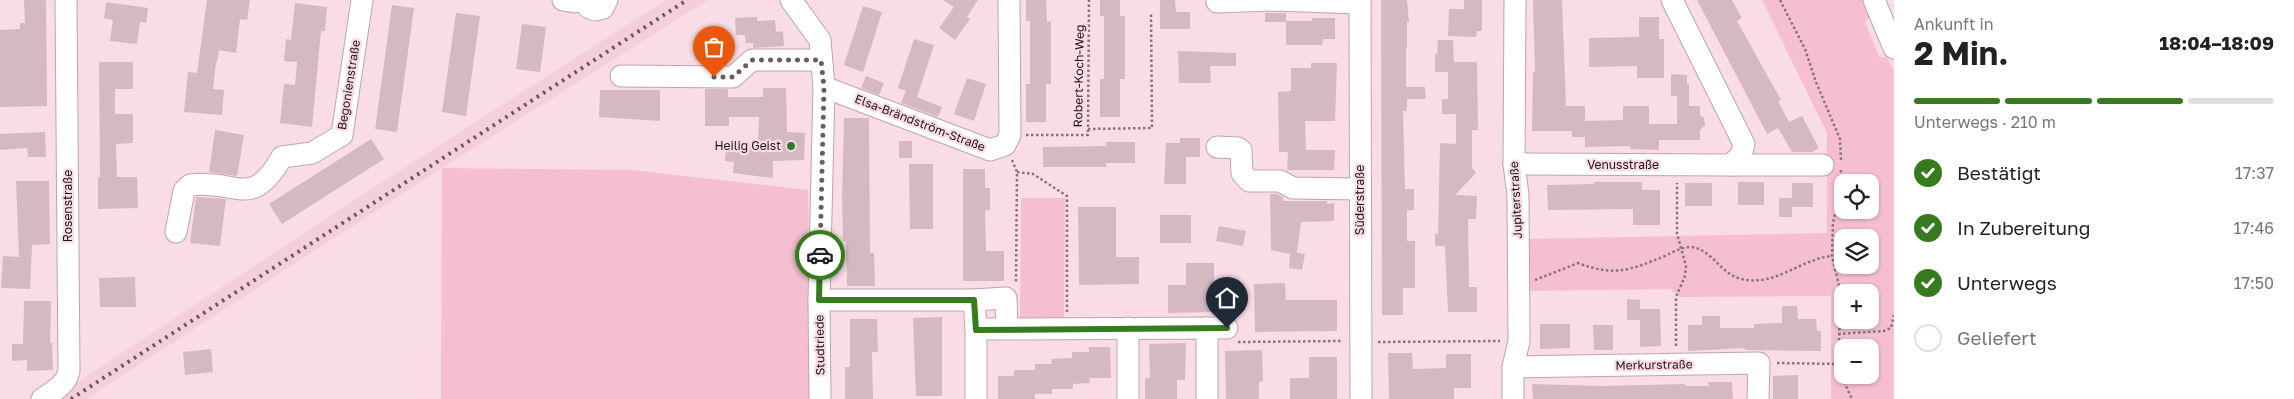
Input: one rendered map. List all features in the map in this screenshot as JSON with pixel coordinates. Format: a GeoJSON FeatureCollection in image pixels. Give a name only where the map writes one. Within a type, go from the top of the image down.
{"type":"FeatureCollection","features":[{"type":"Feature","properties":{"kind":"street","name":"Rosenstraße"},"geometry":{"type":"LineString","coordinates":[[42,399],[60,387],[68,378],[70,371],[66,0]]}},
{"type":"Feature","properties":{"kind":"street","name":"Begonienstraße"},"geometry":{"type":"LineString","coordinates":[[176,232],[184,191],[190,185],[251,190],[271,176],[282,157],[312,153],[342,135],[362,0]]}},
{"type":"Feature","properties":{"kind":"street"},"geometry":{"type":"LineString","coordinates":[[563,0],[575,2],[584,0],[588,7],[595,10],[603,8],[607,0]]}},
{"type":"Feature","properties":{"kind":"street","name":"Studtriede"},"geometry":{"type":"LineString","coordinates":[[791,0],[820,40],[824,87],[819,300],[820,399]]}},
{"type":"Feature","properties":{"kind":"street"},"geometry":{"type":"LineString","coordinates":[[1007,140],[1009,0]]}},
{"type":"Feature","properties":{"kind":"street"},"geometry":{"type":"LineString","coordinates":[[1217,2],[1275,0],[1360,1]]}},
{"type":"Feature","properties":{"kind":"street","name":"Jupiterstraße"},"geometry":{"type":"LineString","coordinates":[[1512,399],[1513,367],[1519,341],[1518,196],[1514,164],[1514,0]]}},
{"type":"Feature","properties":{"kind":"street"},"geometry":{"type":"LineString","coordinates":[[1672,0],[1744,144],[1741,155],[1731,165]]}},
{"type":"Feature","properties":{"kind":"street"},"geometry":{"type":"LineString","coordinates":[[1874,0],[1894,48]]}},
{"type":"Feature","properties":{"kind":"street","name":"Süderstraße"},"geometry":{"type":"LineString","coordinates":[[1360,1],[1361,399]]}},
{"type":"Feature","properties":{"kind":"street"},"geometry":{"type":"LineString","coordinates":[[621,76],[733,77],[752,60],[821,60]]}},
{"type":"Feature","properties":{"kind":"street","name":"Elsa-Brändström-Straße"},"geometry":{"type":"LineString","coordinates":[[824,87],[990,150],[1007,140]]}},
{"type":"Feature","properties":{"kind":"street"},"geometry":{"type":"LineString","coordinates":[[1218,147],[1238,148],[1241,150],[1242,173],[1249,181],[1280,180],[1293,188],[1360,189]]}},
{"type":"Feature","properties":{"kind":"street","name":"Venusstraße"},"geometry":{"type":"LineString","coordinates":[[1514,164],[1835,165]]}},
{"type":"Feature","properties":{"kind":"street"},"geometry":{"type":"LineString","coordinates":[[819,300],[974,300],[1006,298],[1007,329]]}},
{"type":"Feature","properties":{"kind":"street"},"geometry":{"type":"LineString","coordinates":[[974,300],[976,399]]}},
{"type":"Feature","properties":{"kind":"street"},"geometry":{"type":"LineString","coordinates":[[1128,328],[1128,399]]}},
{"type":"Feature","properties":{"kind":"street"},"geometry":{"type":"LineString","coordinates":[[976,330],[1128,328],[1222,332],[1207,399]]}},
{"type":"Feature","properties":{"kind":"street"},"geometry":{"type":"LineString","coordinates":[[1758,399],[1759,363]]}},
{"type":"Feature","properties":{"kind":"street","name":"Merkurstraße"},"geometry":{"type":"LineString","coordinates":[[1513,367],[1759,363]]}},
{"type":"Feature","properties":{"kind":"path","name":"Robert-Koch-Weg"},"geometry":{"type":"LineString","coordinates":[[1007,140],[1088,135],[1089,0]]}},
{"type":"Feature","properties":{"kind":"path"},"geometry":{"type":"LineString","coordinates":[[1780,0],[1805,48],[1816,82],[1840,139],[1835,165],[1839,200],[1833,222],[1832,256],[1840,294],[1838,339]]}},
{"type":"Feature","properties":{"kind":"path"},"geometry":{"type":"LineString","coordinates":[[1088,129],[1152,128],[1151,12]]}},
{"type":"Feature","properties":{"kind":"path"},"geometry":{"type":"LineString","coordinates":[[1006,298],[1016,293],[1017,172],[1007,140]]}},
{"type":"Feature","properties":{"kind":"path"},"geometry":{"type":"LineString","coordinates":[[1676,365],[1676,297],[1685,276],[1686,266],[1677,234],[1678,165]]}},
{"type":"Feature","properties":{"kind":"path"},"geometry":{"type":"LineString","coordinates":[[1017,172],[1032,174],[1067,196],[1067,329]]}},
{"type":"Feature","properties":{"kind":"path"},"geometry":{"type":"LineString","coordinates":[[1519,281],[1536,280],[1578,263],[1592,268],[1616,272],[1641,266],[1682,248],[1691,247],[1702,251],[1726,272],[1738,278],[1756,281],[1776,277],[1821,257],[1832,256]]}},
{"type":"Feature","properties":{"kind":"path"},"geometry":{"type":"LineString","coordinates":[[1838,334],[1884,331],[1891,328],[1894,315]]}},
{"type":"Feature","properties":{"kind":"path"},"geometry":{"type":"LineString","coordinates":[[1222,332],[1360,342],[1519,341]]}},
{"type":"Feature","properties":{"kind":"path"},"geometry":{"type":"LineString","coordinates":[[1759,363],[1834,364]]}},
{"type":"Feature","properties":{"kind":"path"},"geometry":{"type":"LineString","coordinates":[[1845,384],[1852,399]]}},
{"type":"Feature","properties":{"kind":"shaded area"},"geometry":{"type":"Polygon","coordinates":[[[666,0],[708,0],[442,168],[86,399],[52,399],[365,193],[666,0]]]}},
{"type":"Feature","properties":{"kind":"shaded area"},"geometry":{"type":"Polygon","coordinates":[[[1762,0],[1863,0],[1870,17],[1865,22],[1879,57],[1887,57],[1894,71],[1894,399],[1831,399],[1831,296],[1680,297],[1671,289],[1529,291],[1529,239],[1827,233],[1827,133],[1762,0]]]}},
{"type":"Feature","properties":{"kind":"shaded area"},"geometry":{"type":"Polygon","coordinates":[[[442,168],[632,170],[808,190],[811,399],[441,399],[442,168]]]}},
{"type":"Feature","properties":{"kind":"shaded area"},"geometry":{"type":"Polygon","coordinates":[[[1021,198],[1065,198],[1064,322],[1020,321],[1021,198]]]}},
{"type":"Feature","properties":{"kind":"building"},"geometry":{"type":"Polygon","coordinates":[[[24,0],[46,0],[47,106],[0,107],[0,30],[20,29],[20,23],[25,23],[24,0]]]}},
{"type":"Feature","properties":{"kind":"building"},"geometry":{"type":"Polygon","coordinates":[[[207,0],[250,0],[247,20],[240,19],[236,53],[219,50],[216,62],[213,89],[224,90],[222,115],[184,112],[188,72],[197,73],[207,0]]]}},
{"type":"Feature","properties":{"kind":"building"},"geometry":{"type":"Polygon","coordinates":[[[943,0],[978,0],[967,17],[970,19],[955,40],[939,28],[954,7],[943,0]]]}},
{"type":"Feature","properties":{"kind":"building"},"geometry":{"type":"Polygon","coordinates":[[[1026,0],[1046,0],[1047,22],[1051,21],[1051,84],[1046,84],[1046,122],[1026,122],[1026,84],[1030,84],[1030,21],[1026,21],[1026,0]]]}},
{"type":"Feature","properties":{"kind":"building"},"geometry":{"type":"Polygon","coordinates":[[[1100,0],[1120,0],[1120,16],[1125,16],[1125,79],[1120,79],[1120,117],[1100,117],[1100,79],[1104,79],[1104,16],[1100,16],[1100,0]]]}},
{"type":"Feature","properties":{"kind":"building"},"geometry":{"type":"Polygon","coordinates":[[[1160,0],[1175,0],[1176,12],[1190,12],[1190,29],[1160,29],[1160,0]]]}},
{"type":"Feature","properties":{"kind":"building"},"geometry":{"type":"Polygon","coordinates":[[[1381,0],[1407,0],[1409,22],[1407,22],[1406,87],[1425,87],[1426,99],[1407,99],[1407,111],[1403,111],[1405,189],[1414,189],[1414,210],[1407,210],[1407,241],[1415,241],[1415,288],[1403,288],[1403,315],[1382,315],[1381,0]]]}},
{"type":"Feature","properties":{"kind":"building"},"geometry":{"type":"Polygon","coordinates":[[[1464,0],[1482,0],[1482,31],[1477,31],[1476,37],[1448,36],[1449,9],[1464,9],[1464,0]]]}},
{"type":"Feature","properties":{"kind":"building"},"geometry":{"type":"Polygon","coordinates":[[[1533,0],[1562,0],[1566,106],[1585,106],[1585,121],[1623,120],[1623,106],[1649,106],[1649,124],[1677,124],[1677,96],[1671,96],[1671,74],[1687,75],[1689,106],[1700,106],[1700,115],[1704,118],[1705,125],[1700,130],[1700,140],[1659,140],[1659,150],[1630,149],[1630,146],[1585,147],[1585,137],[1572,137],[1572,131],[1532,131],[1533,72],[1535,72],[1533,0]]]}},
{"type":"Feature","properties":{"kind":"building"},"geometry":{"type":"Polygon","coordinates":[[[1697,0],[1732,0],[1742,18],[1737,21],[1781,100],[1778,101],[1789,122],[1802,116],[1819,148],[1812,152],[1792,152],[1778,128],[1767,134],[1697,0]]]}},
{"type":"Feature","properties":{"kind":"building"},"geometry":{"type":"Polygon","coordinates":[[[106,2],[148,8],[146,23],[140,22],[137,44],[110,41],[113,20],[104,18],[106,2]]]}},
{"type":"Feature","properties":{"kind":"building"},"geometry":{"type":"Polygon","coordinates":[[[295,3],[327,7],[325,31],[321,31],[312,127],[280,123],[284,84],[295,85],[297,62],[284,61],[286,39],[291,40],[295,3]]]}},
{"type":"Feature","properties":{"kind":"building"},"geometry":{"type":"Polygon","coordinates":[[[392,5],[414,8],[397,132],[375,129],[392,5]]]}},
{"type":"Feature","properties":{"kind":"building"},"geometry":{"type":"Polygon","coordinates":[[[863,6],[882,12],[863,72],[844,65],[863,6]]]}},
{"type":"Feature","properties":{"kind":"building"},"geometry":{"type":"Polygon","coordinates":[[[456,13],[480,16],[466,116],[442,112],[456,13]]]}},
{"type":"Feature","properties":{"kind":"building"},"geometry":{"type":"Polygon","coordinates":[[[1265,13],[1286,13],[1286,22],[1265,22],[1265,13]]]}},
{"type":"Feature","properties":{"kind":"building"},"geometry":{"type":"Polygon","coordinates":[[[757,17],[757,21],[775,20],[776,32],[783,31],[784,46],[753,48],[753,43],[746,43],[745,35],[736,35],[735,18],[757,17]]]}},
{"type":"Feature","properties":{"kind":"building"},"geometry":{"type":"Polygon","coordinates":[[[1639,17],[1659,17],[1659,39],[1664,39],[1664,78],[1637,78],[1637,66],[1589,67],[1589,38],[1639,37],[1639,17]]]}},
{"type":"Feature","properties":{"kind":"building"},"geometry":{"type":"Polygon","coordinates":[[[1312,18],[1335,18],[1335,39],[1323,39],[1322,45],[1286,45],[1286,21],[1312,21],[1312,18]]]}},
{"type":"Feature","properties":{"kind":"building"},"geometry":{"type":"Polygon","coordinates":[[[522,24],[546,27],[540,72],[516,69],[522,24]]]}},
{"type":"Feature","properties":{"kind":"building"},"geometry":{"type":"Polygon","coordinates":[[[721,38],[722,64],[703,64],[702,39],[721,38]]]}},
{"type":"Feature","properties":{"kind":"building"},"geometry":{"type":"Polygon","coordinates":[[[914,39],[934,45],[917,97],[942,107],[938,117],[901,103],[906,91],[898,88],[914,39]]]}},
{"type":"Feature","properties":{"kind":"building"},"geometry":{"type":"Polygon","coordinates":[[[1438,40],[1453,40],[1454,62],[1477,62],[1478,130],[1472,130],[1472,168],[1476,173],[1455,195],[1477,196],[1476,219],[1468,219],[1469,287],[1477,287],[1477,312],[1448,312],[1445,246],[1435,246],[1435,234],[1438,234],[1440,143],[1456,144],[1456,114],[1442,114],[1442,99],[1448,99],[1448,72],[1435,72],[1435,54],[1437,54],[1438,40]]]}},
{"type":"Feature","properties":{"kind":"building"},"geometry":{"type":"Polygon","coordinates":[[[1178,51],[1236,53],[1236,66],[1210,66],[1211,83],[1179,83],[1178,51]]]}},
{"type":"Feature","properties":{"kind":"building"},"geometry":{"type":"Polygon","coordinates":[[[99,62],[133,62],[133,89],[115,89],[115,114],[133,114],[133,143],[116,144],[117,177],[137,177],[138,208],[98,209],[98,177],[100,177],[99,62]]]}},
{"type":"Feature","properties":{"kind":"building"},"geometry":{"type":"Polygon","coordinates":[[[1311,63],[1337,63],[1335,121],[1305,121],[1306,150],[1335,150],[1334,170],[1287,170],[1288,152],[1279,152],[1278,92],[1291,91],[1291,68],[1311,68],[1311,63]]]}},
{"type":"Feature","properties":{"kind":"building"},"geometry":{"type":"Polygon","coordinates":[[[866,76],[884,83],[879,95],[861,88],[866,76]]]}},
{"type":"Feature","properties":{"kind":"building"},"geometry":{"type":"Polygon","coordinates":[[[967,78],[986,84],[974,121],[954,114],[967,78]]]}},
{"type":"Feature","properties":{"kind":"building"},"geometry":{"type":"Polygon","coordinates":[[[763,88],[786,88],[787,132],[805,133],[804,160],[773,161],[773,178],[733,173],[734,162],[725,161],[726,141],[758,145],[759,117],[729,117],[729,126],[705,126],[705,89],[728,89],[728,97],[763,97],[763,88]]]}},
{"type":"Feature","properties":{"kind":"building"},"geometry":{"type":"Polygon","coordinates":[[[600,90],[660,90],[660,121],[599,117],[600,90]]]}},
{"type":"Feature","properties":{"kind":"building"},"geometry":{"type":"Polygon","coordinates":[[[844,118],[869,118],[870,253],[874,253],[875,286],[847,286],[846,241],[843,241],[842,198],[844,118]]]}},
{"type":"Feature","properties":{"kind":"building"},"geometry":{"type":"Polygon","coordinates":[[[215,130],[244,135],[237,176],[209,172],[215,130]]]}},
{"type":"Feature","properties":{"kind":"building"},"geometry":{"type":"Polygon","coordinates":[[[45,132],[46,157],[28,157],[27,148],[0,150],[0,134],[45,132]]]}},
{"type":"Feature","properties":{"kind":"building"},"geometry":{"type":"Polygon","coordinates":[[[1180,138],[1200,138],[1200,157],[1186,157],[1186,184],[1164,184],[1166,143],[1180,143],[1180,138]]]}},
{"type":"Feature","properties":{"kind":"building"},"geometry":{"type":"Polygon","coordinates":[[[371,139],[384,159],[282,224],[269,204],[371,139]]]}},
{"type":"Feature","properties":{"kind":"building"},"geometry":{"type":"Polygon","coordinates":[[[899,141],[912,141],[912,158],[899,158],[899,141]]]}},
{"type":"Feature","properties":{"kind":"building"},"geometry":{"type":"Polygon","coordinates":[[[1106,142],[1135,142],[1135,163],[1106,163],[1106,167],[1043,167],[1043,147],[1106,146],[1106,142]]]}},
{"type":"Feature","properties":{"kind":"building"},"geometry":{"type":"Polygon","coordinates":[[[909,164],[933,164],[933,229],[910,229],[909,164]]]}},
{"type":"Feature","properties":{"kind":"building"},"geometry":{"type":"Polygon","coordinates":[[[963,169],[985,169],[985,188],[990,188],[990,210],[985,210],[986,251],[1004,251],[1004,281],[963,281],[963,169]]]}},
{"type":"Feature","properties":{"kind":"building"},"geometry":{"type":"Polygon","coordinates":[[[16,181],[49,181],[50,244],[32,245],[30,289],[1,288],[3,256],[19,257],[16,181]]]}},
{"type":"Feature","properties":{"kind":"building"},"geometry":{"type":"Polygon","coordinates":[[[1594,182],[1642,182],[1642,190],[1660,190],[1660,225],[1633,225],[1633,209],[1548,210],[1547,185],[1594,184],[1594,182]]]}},
{"type":"Feature","properties":{"kind":"building"},"geometry":{"type":"Polygon","coordinates":[[[1738,182],[1764,182],[1764,205],[1738,205],[1738,182]]]}},
{"type":"Feature","properties":{"kind":"building"},"geometry":{"type":"Polygon","coordinates":[[[1685,183],[1712,183],[1712,206],[1685,206],[1685,183]]]}},
{"type":"Feature","properties":{"kind":"building"},"geometry":{"type":"Polygon","coordinates":[[[1792,183],[1813,183],[1813,207],[1792,207],[1792,217],[1779,217],[1779,198],[1792,198],[1792,183]]]}},
{"type":"Feature","properties":{"kind":"building"},"geometry":{"type":"Polygon","coordinates":[[[1270,194],[1277,194],[1283,197],[1283,201],[1327,201],[1327,204],[1334,203],[1334,221],[1301,222],[1297,253],[1305,254],[1302,270],[1289,268],[1290,254],[1271,250],[1270,194]]]}},
{"type":"Feature","properties":{"kind":"building"},"geometry":{"type":"Polygon","coordinates":[[[196,197],[226,199],[220,246],[190,243],[196,197]]]}},
{"type":"Feature","properties":{"kind":"building"},"geometry":{"type":"Polygon","coordinates":[[[1078,207],[1116,207],[1116,257],[1139,257],[1139,284],[1079,285],[1078,207]]]}},
{"type":"Feature","properties":{"kind":"building"},"geometry":{"type":"Polygon","coordinates":[[[1160,215],[1191,215],[1191,243],[1160,243],[1160,215]]]}},
{"type":"Feature","properties":{"kind":"building"},"geometry":{"type":"Polygon","coordinates":[[[1219,226],[1246,231],[1243,246],[1216,241],[1219,226]]]}},
{"type":"Feature","properties":{"kind":"building"},"geometry":{"type":"Polygon","coordinates":[[[1186,263],[1214,263],[1214,312],[1168,313],[1168,285],[1186,285],[1186,263]]]}},
{"type":"Feature","properties":{"kind":"building"},"geometry":{"type":"Polygon","coordinates":[[[135,277],[136,307],[100,307],[99,278],[135,277]]]}},
{"type":"Feature","properties":{"kind":"building"},"geometry":{"type":"Polygon","coordinates":[[[1285,283],[1286,300],[1337,300],[1337,331],[1255,332],[1254,284],[1285,283]]]}},
{"type":"Feature","properties":{"kind":"building"},"geometry":{"type":"Polygon","coordinates":[[[1627,299],[1640,300],[1640,320],[1627,320],[1627,299]]]}},
{"type":"Feature","properties":{"kind":"building"},"geometry":{"type":"Polygon","coordinates":[[[24,301],[51,301],[50,343],[52,343],[53,370],[27,371],[27,360],[12,361],[12,344],[23,344],[24,301]]]}},
{"type":"Feature","properties":{"kind":"building"},"geometry":{"type":"Polygon","coordinates":[[[1782,306],[1797,306],[1798,319],[1816,319],[1817,331],[1821,331],[1821,351],[1745,350],[1745,348],[1688,351],[1688,325],[1702,325],[1702,316],[1720,316],[1720,328],[1754,328],[1754,324],[1782,323],[1782,306]]]}},
{"type":"Feature","properties":{"kind":"building"},"geometry":{"type":"Polygon","coordinates":[[[1640,309],[1660,309],[1661,346],[1640,347],[1640,309]]]}},
{"type":"Feature","properties":{"kind":"building"},"geometry":{"type":"Polygon","coordinates":[[[942,317],[942,396],[916,396],[913,318],[942,317]]]}},
{"type":"Feature","properties":{"kind":"building"},"geometry":{"type":"Polygon","coordinates":[[[850,319],[877,319],[878,352],[872,352],[873,399],[845,399],[845,367],[850,367],[850,319]]]}},
{"type":"Feature","properties":{"kind":"building"},"geometry":{"type":"Polygon","coordinates":[[[1540,324],[1570,324],[1570,348],[1540,349],[1540,324]]]}},
{"type":"Feature","properties":{"kind":"building"},"geometry":{"type":"Polygon","coordinates":[[[1593,325],[1613,325],[1613,350],[1594,350],[1593,325]]]}},
{"type":"Feature","properties":{"kind":"building"},"geometry":{"type":"Polygon","coordinates":[[[1186,343],[1185,380],[1177,380],[1177,399],[1145,399],[1145,378],[1150,378],[1149,344],[1186,343]]]}},
{"type":"Feature","properties":{"kind":"building"},"geometry":{"type":"Polygon","coordinates":[[[1089,347],[1110,347],[1111,378],[1089,378],[1090,383],[1073,384],[1073,389],[1052,389],[1052,394],[1035,394],[1035,399],[998,399],[998,376],[1014,376],[1014,370],[1035,370],[1035,364],[1052,364],[1051,359],[1072,358],[1072,352],[1089,352],[1089,347]]]}},
{"type":"Feature","properties":{"kind":"building"},"geometry":{"type":"Polygon","coordinates":[[[211,349],[213,372],[185,375],[183,352],[211,349]]]}},
{"type":"Feature","properties":{"kind":"building"},"geometry":{"type":"Polygon","coordinates":[[[1262,350],[1263,381],[1259,382],[1259,399],[1226,399],[1225,351],[1262,350]]]}},
{"type":"Feature","properties":{"kind":"building"},"geometry":{"type":"Polygon","coordinates":[[[1388,353],[1412,353],[1413,369],[1446,368],[1446,354],[1471,354],[1471,388],[1454,388],[1454,399],[1389,399],[1388,353]]]}},
{"type":"Feature","properties":{"kind":"building"},"geometry":{"type":"Polygon","coordinates":[[[1309,357],[1337,357],[1337,399],[1290,399],[1290,378],[1309,378],[1309,357]]]}},
{"type":"Feature","properties":{"kind":"building"},"geometry":{"type":"Polygon","coordinates":[[[1798,375],[1798,399],[1773,399],[1773,376],[1798,375]]]}},
{"type":"Feature","properties":{"kind":"building"},"geometry":{"type":"Polygon","coordinates":[[[1708,382],[1732,382],[1733,399],[1533,399],[1532,384],[1601,386],[1685,384],[1685,386],[1709,386],[1708,382]]]}},
{"type":"Feature","properties":{"kind":"railway"},"geometry":{"type":"LineString","coordinates":[[71,399],[687,0]]}},
{"type":"Feature","properties":{"kind":"way so far"},"geometry":{"type":"LineString","coordinates":[[714,77],[733,77],[752,60],[821,60],[824,87],[820,255]]}},
{"type":"Feature","properties":{"kind":"place","name":"Heilig Geist"},"geometry":{"type":"Point","coordinates":[791,146]}},
{"type":"Feature","properties":{"kind":"route"},"geometry":{"type":"LineString","coordinates":[[820,255],[819,300],[974,300],[976,330],[1227,328]]}}]}
